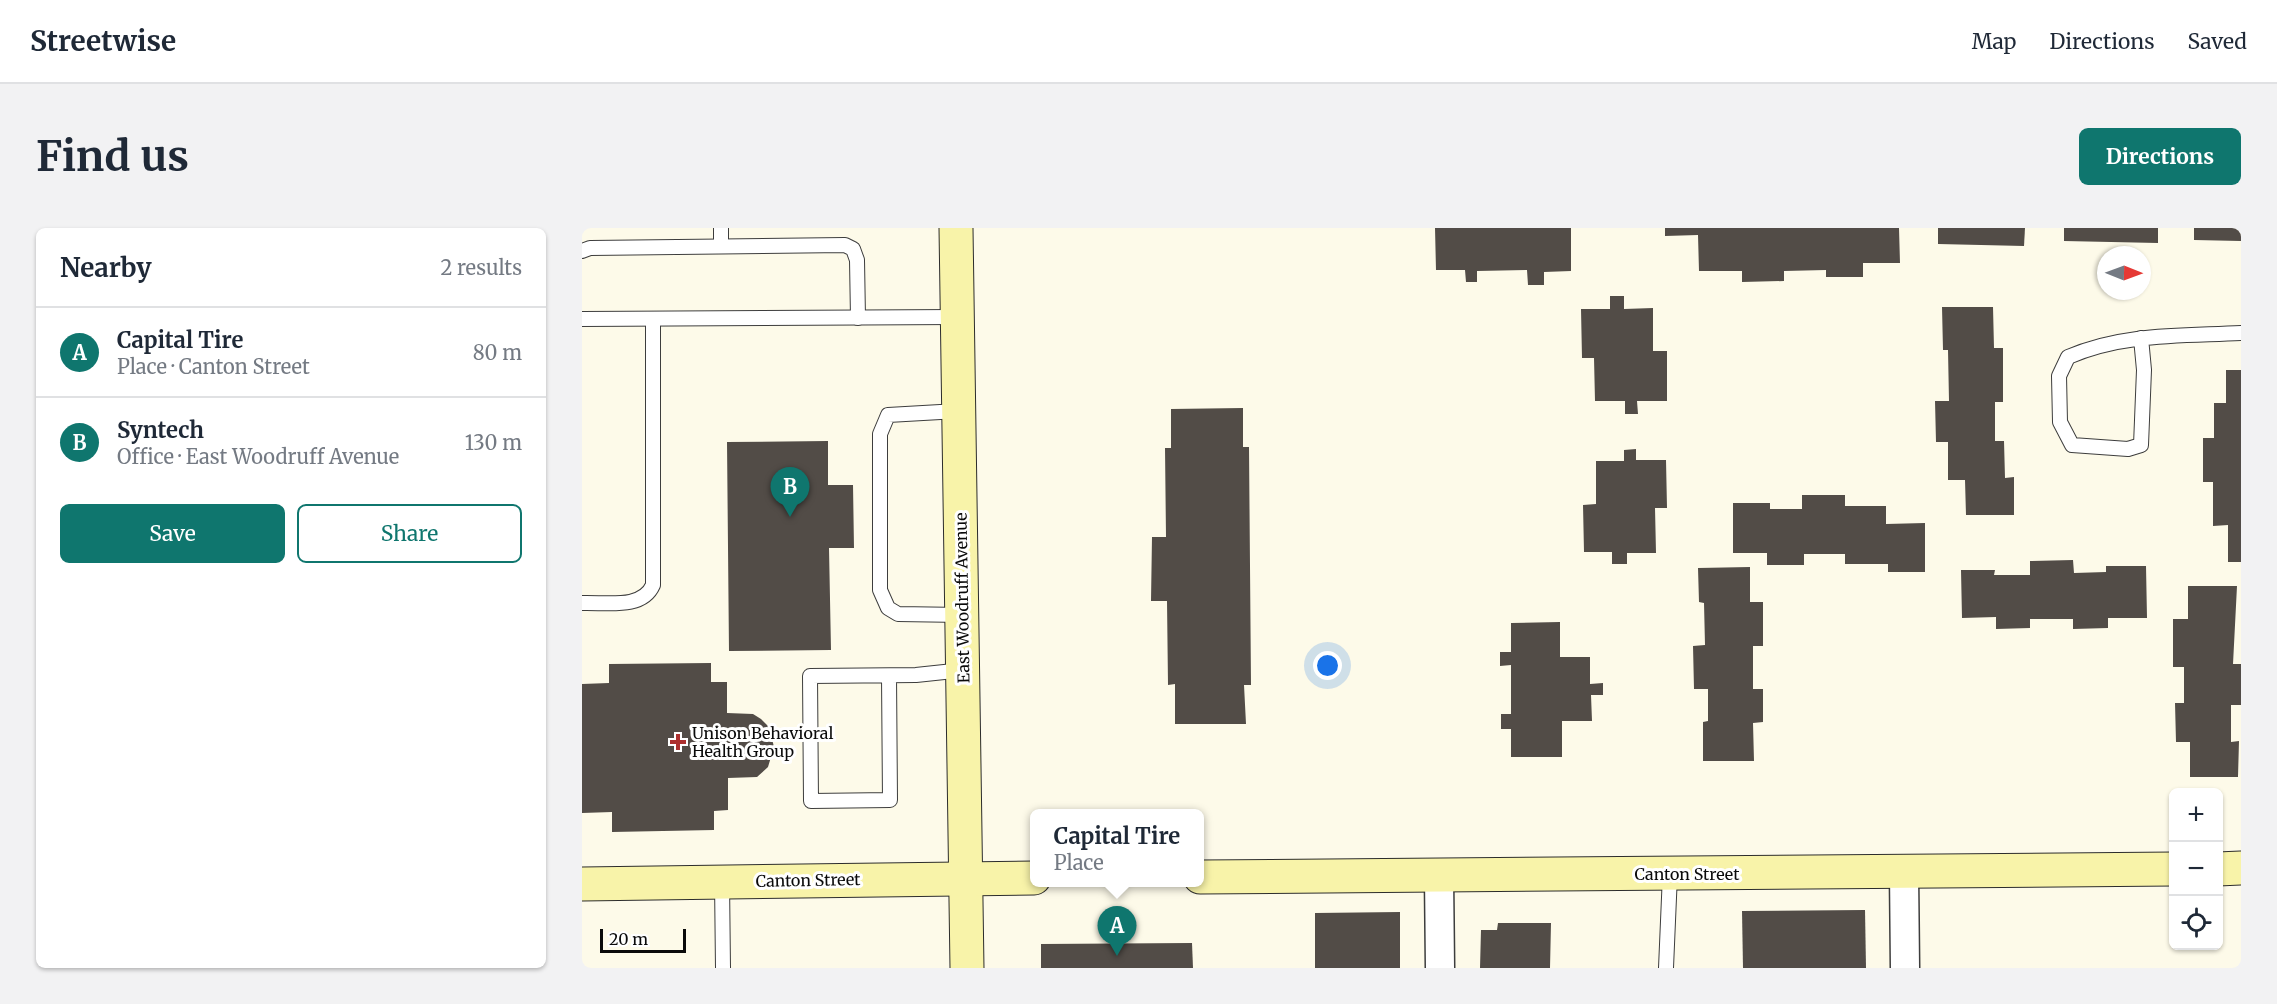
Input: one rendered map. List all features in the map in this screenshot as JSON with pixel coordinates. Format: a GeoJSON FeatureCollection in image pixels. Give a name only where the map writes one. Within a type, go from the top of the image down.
{"type":"FeatureCollection","features":[{"type":"Feature","properties":{"kind":"street","name":"East Woodruff Avenue"},"geometry":{"type":"LineString","coordinates":[[956,228],[967,968]]}},
{"type":"Feature","properties":{"kind":"street"},"geometry":{"type":"LineString","coordinates":[[2223,869],[2241,868]]}},
{"type":"Feature","properties":{"kind":"street","name":"Canton Street"},"geometry":{"type":"LineString","coordinates":[[1204,877],[2169,869]]}},
{"type":"Feature","properties":{"kind":"street"},"geometry":{"type":"LineString","coordinates":[[1904,872],[1905,968]]}},
{"type":"Feature","properties":{"kind":"street"},"geometry":{"type":"LineString","coordinates":[[1439,876],[1440,968]]}},
{"type":"Feature","properties":{"kind":"street","name":"Canton Street"},"geometry":{"type":"LineString","coordinates":[[582,884],[1030,878]]}},
{"type":"Feature","properties":{"kind":"lane"},"geometry":{"type":"LineString","coordinates":[[721,228],[721,246]]}},
{"type":"Feature","properties":{"kind":"lane"},"geometry":{"type":"LineString","coordinates":[[582,251],[590,248],[845,245],[853,249],[857,260],[858,318]]}},
{"type":"Feature","properties":{"kind":"lane"},"geometry":{"type":"LineString","coordinates":[[582,319],[957,317]]}},
{"type":"Feature","properties":{"kind":"lane"},"geometry":{"type":"LineString","coordinates":[[582,603],[637,602],[648,596],[653,585],[653,319]]}},
{"type":"Feature","properties":{"kind":"lane"},"geometry":{"type":"LineString","coordinates":[[2141,338],[2144,370],[2141,445],[2128,449],[2072,445],[2060,422],[2060,376],[2068,357],[2091,347],[2141,338],[2241,333]]}},
{"type":"Feature","properties":{"kind":"lane"},"geometry":{"type":"LineString","coordinates":[[958,411],[888,415],[880,434],[880,590],[888,608],[898,614],[962,615]]}},
{"type":"Feature","properties":{"kind":"lane"},"geometry":{"type":"LineString","coordinates":[[889,676],[890,800],[811,801],[810,676],[889,676],[963,670]]}},
{"type":"Feature","properties":{"kind":"lane"},"geometry":{"type":"LineString","coordinates":[[1666,968],[1670,874]]}},
{"type":"Feature","properties":{"kind":"lane"},"geometry":{"type":"LineString","coordinates":[[722,881],[723,968]]}},
{"type":"Feature","properties":{"kind":"building"},"geometry":{"type":"Polygon","coordinates":[[[1435,228],[1571,228],[1571,271],[1544,272],[1544,285],[1528,285],[1527,270],[1477,271],[1477,282],[1466,282],[1465,270],[1436,270],[1435,228]]]}},
{"type":"Feature","properties":{"kind":"building"},"geometry":{"type":"Polygon","coordinates":[[[1665,228],[1899,228],[1900,263],[1863,263],[1863,277],[1826,277],[1826,270],[1784,271],[1784,281],[1742,282],[1742,271],[1699,271],[1698,235],[1665,236],[1665,228]]]}},
{"type":"Feature","properties":{"kind":"building"},"geometry":{"type":"Polygon","coordinates":[[[1938,228],[2025,228],[2024,246],[1938,244],[1938,228]]]}},
{"type":"Feature","properties":{"kind":"building"},"geometry":{"type":"Polygon","coordinates":[[[2064,228],[2158,228],[2158,243],[2064,241],[2064,228]]]}},
{"type":"Feature","properties":{"kind":"building"},"geometry":{"type":"Polygon","coordinates":[[[2194,228],[2241,228],[2241,241],[2194,240],[2194,228]]]}},
{"type":"Feature","properties":{"kind":"building"},"geometry":{"type":"Polygon","coordinates":[[[1610,296],[1624,296],[1624,309],[1653,308],[1653,351],[1667,351],[1667,401],[1637,401],[1638,414],[1625,414],[1625,401],[1595,401],[1594,358],[1582,358],[1581,309],[1610,309],[1610,296]]]}},
{"type":"Feature","properties":{"kind":"building"},"geometry":{"type":"Polygon","coordinates":[[[1942,307],[1993,307],[1994,348],[2003,348],[2003,402],[1995,402],[1995,441],[2004,441],[2005,478],[2014,477],[2014,515],[1966,515],[1965,480],[1948,480],[1948,442],[1936,442],[1935,401],[1949,401],[1948,350],[1943,350],[1942,307]]]}},
{"type":"Feature","properties":{"kind":"building"},"geometry":{"type":"Polygon","coordinates":[[[2226,370],[2241,370],[2241,562],[2228,562],[2228,525],[2213,526],[2213,482],[2203,482],[2203,438],[2214,438],[2214,403],[2226,403],[2226,370]]]}},
{"type":"Feature","properties":{"kind":"building"},"geometry":{"type":"Polygon","coordinates":[[[1243,408],[1243,447],[1249,447],[1251,685],[1244,685],[1246,724],[1175,724],[1175,684],[1168,685],[1167,601],[1151,601],[1152,537],[1166,537],[1165,448],[1171,448],[1171,409],[1243,408]]]}},
{"type":"Feature","properties":{"kind":"building"},"geometry":{"type":"Polygon","coordinates":[[[828,441],[828,485],[853,485],[854,548],[829,548],[831,650],[729,651],[727,442],[828,441]]]}},
{"type":"Feature","properties":{"kind":"building"},"geometry":{"type":"Polygon","coordinates":[[[1636,449],[1636,460],[1666,460],[1667,508],[1655,508],[1656,553],[1627,553],[1627,564],[1612,564],[1612,552],[1584,552],[1583,505],[1596,504],[1596,461],[1624,461],[1624,450],[1636,449]]]}},
{"type":"Feature","properties":{"kind":"building"},"geometry":{"type":"Polygon","coordinates":[[[1802,495],[1845,495],[1845,506],[1886,506],[1886,524],[1925,523],[1925,572],[1888,572],[1888,564],[1845,564],[1845,554],[1804,554],[1804,565],[1767,565],[1767,553],[1733,553],[1733,503],[1770,503],[1770,509],[1802,509],[1802,495]]]}},
{"type":"Feature","properties":{"kind":"building"},"geometry":{"type":"Polygon","coordinates":[[[2073,560],[2074,573],[2106,572],[2106,566],[2146,566],[2147,618],[2108,618],[2108,628],[2073,629],[2073,619],[2030,619],[2030,628],[1996,629],[1996,617],[1962,618],[1961,570],[1995,570],[1994,575],[2030,575],[2030,561],[2073,560]]]}},
{"type":"Feature","properties":{"kind":"building"},"geometry":{"type":"Polygon","coordinates":[[[1750,567],[1750,602],[1763,602],[1763,646],[1753,646],[1753,689],[1763,689],[1763,722],[1753,723],[1754,761],[1703,761],[1703,722],[1708,721],[1708,689],[1694,689],[1693,646],[1705,645],[1704,603],[1699,602],[1698,568],[1750,567]]]}},
{"type":"Feature","properties":{"kind":"building"},"geometry":{"type":"Polygon","coordinates":[[[2188,586],[2237,586],[2233,664],[2241,664],[2241,705],[2231,705],[2231,742],[2239,741],[2238,777],[2190,777],[2190,742],[2176,742],[2175,703],[2184,703],[2184,667],[2173,667],[2173,619],[2188,619],[2188,586]]]}},
{"type":"Feature","properties":{"kind":"building"},"geometry":{"type":"Polygon","coordinates":[[[1560,622],[1560,657],[1590,657],[1590,684],[1603,683],[1603,695],[1591,695],[1592,721],[1562,721],[1562,757],[1511,757],[1511,729],[1501,729],[1501,714],[1511,714],[1511,665],[1500,666],[1500,652],[1511,652],[1511,623],[1560,622]]]}},
{"type":"Feature","properties":{"kind":"building","name":"Unison Behavioral Health Group"},"geometry":{"type":"Polygon","coordinates":[[[711,663],[711,682],[727,682],[727,713],[753,714],[761,719],[769,727],[774,747],[768,767],[757,777],[728,778],[728,810],[714,811],[714,830],[612,832],[612,812],[582,813],[582,684],[609,683],[609,664],[711,663]]]}},
{"type":"Feature","properties":{"kind":"building"},"geometry":{"type":"Polygon","coordinates":[[[1865,910],[1866,968],[1743,968],[1742,911],[1865,910]]]}},
{"type":"Feature","properties":{"kind":"building"},"geometry":{"type":"Polygon","coordinates":[[[1400,912],[1400,968],[1315,968],[1315,913],[1400,912]]]}},
{"type":"Feature","properties":{"kind":"building"},"geometry":{"type":"Polygon","coordinates":[[[1498,923],[1551,923],[1550,968],[1480,968],[1481,930],[1497,930],[1498,923]]]}},
{"type":"Feature","properties":{"kind":"building"},"geometry":{"type":"Polygon","coordinates":[[[1192,943],[1193,968],[1041,968],[1041,944],[1192,943]]]}},
{"type":"Feature","properties":{"kind":"place","name":"Syntech"},"geometry":{"type":"Point","coordinates":[790,517]}},
{"type":"Feature","properties":{"kind":"place","name":"Unison Behavioral Health Group"},"geometry":{"type":"Point","coordinates":[678,742]}},
{"type":"Feature","properties":{"kind":"place","name":"Capital Tire"},"geometry":{"type":"Point","coordinates":[1117,956]}}]}
